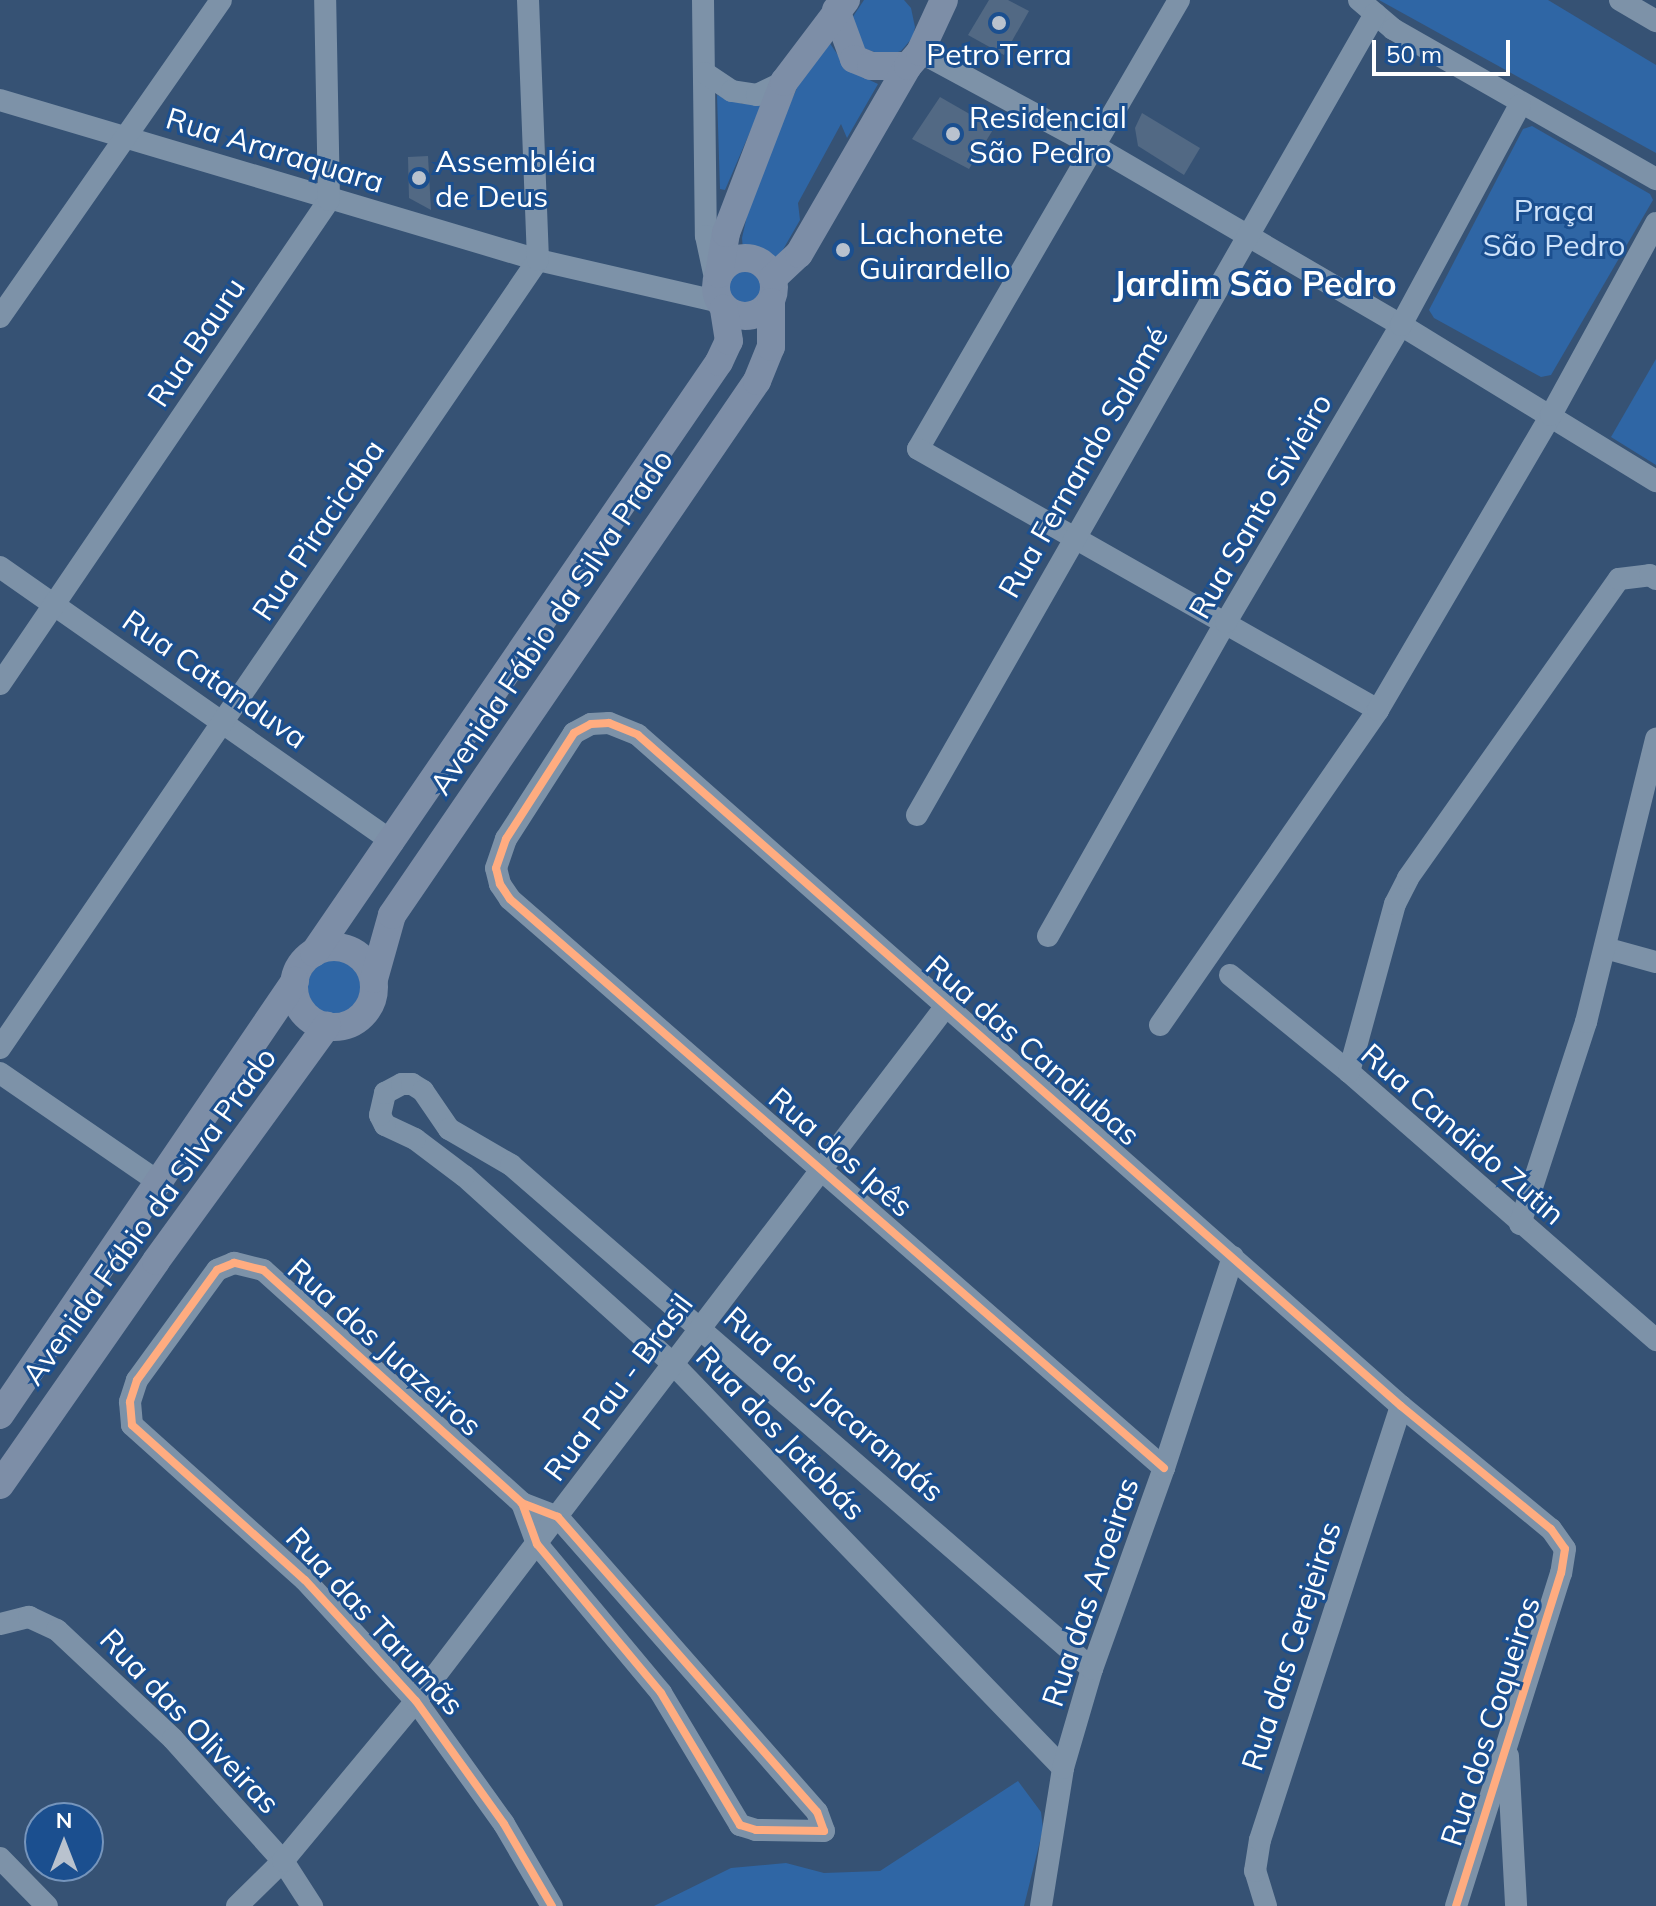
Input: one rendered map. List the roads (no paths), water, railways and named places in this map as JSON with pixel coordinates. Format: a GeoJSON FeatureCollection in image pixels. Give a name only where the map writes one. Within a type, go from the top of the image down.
{"type":"FeatureCollection","features":[{"type":"Feature","properties":{"kind":"main road"},"geometry":{"type":"LineString","coordinates":[[917,0],[924,6],[919,48]]}},
{"type":"Feature","properties":{"kind":"main road"},"geometry":{"type":"LineString","coordinates":[[772,290],[761,262],[752,258],[732,261],[720,292],[749,316],[758,314],[799,254],[944,0]]}},
{"type":"Feature","properties":{"kind":"main road"},"geometry":{"type":"LineString","coordinates":[[841,5],[854,59],[871,66],[919,48]]}},
{"type":"Feature","properties":{"kind":"main road","name":"Avenida Fábio da Silva Prado"},"geometry":{"type":"LineString","coordinates":[[314,953],[393,842],[719,362],[729,341],[720,292],[726,233],[784,82],[841,5]]}},
{"type":"Feature","properties":{"kind":"main road","name":"Avenida Fábio da Silva Prado"},"geometry":{"type":"LineString","coordinates":[[374,979],[392,915],[757,381],[771,347],[772,290]]}},
{"type":"Feature","properties":{"kind":"main road"},"geometry":{"type":"LineString","coordinates":[[330,947],[351,950],[361,957],[374,979],[374,992],[363,1015],[353,1023],[327,1026],[315,1022],[300,1007],[295,981],[301,965],[314,953],[330,947]]}},
{"type":"Feature","properties":{"kind":"main road","name":"Avenida Fábio da Silva Prado"},"geometry":{"type":"LineString","coordinates":[[0,1415],[295,981]]}},
{"type":"Feature","properties":{"kind":"main road","name":"Avenida Fábio da Silva Prado"},"geometry":{"type":"LineString","coordinates":[[0,1485],[156,1261],[327,1026]]}},
{"type":"Feature","properties":{"kind":"street"},"geometry":{"type":"LineString","coordinates":[[0,317],[221,0]]}},
{"type":"Feature","properties":{"kind":"street"},"geometry":{"type":"LineString","coordinates":[[325,0],[329,200]]}},
{"type":"Feature","properties":{"kind":"street"},"geometry":{"type":"LineString","coordinates":[[528,0],[538,260]]}},
{"type":"Feature","properties":{"kind":"street"},"geometry":{"type":"LineString","coordinates":[[703,0],[706,236],[720,292]]}},
{"type":"Feature","properties":{"kind":"street"},"geometry":{"type":"LineString","coordinates":[[1179,0],[918,449],[1378,710]]}},
{"type":"Feature","properties":{"kind":"street"},"geometry":{"type":"LineString","coordinates":[[1620,0],[1656,21]]}},
{"type":"Feature","properties":{"kind":"street"},"geometry":{"type":"LineString","coordinates":[[1367,7],[1393,29],[1520,105],[1656,179]]}},
{"type":"Feature","properties":{"kind":"street","name":"Rua Fernando Salomé"},"geometry":{"type":"LineString","coordinates":[[917,815],[1246,237],[1367,7]]}},
{"type":"Feature","properties":{"kind":"street"},"geometry":{"type":"LineString","coordinates":[[919,48],[1401,325],[1656,481]]}},
{"type":"Feature","properties":{"kind":"street"},"geometry":{"type":"LineString","coordinates":[[705,73],[732,91],[757,95],[784,82]]}},
{"type":"Feature","properties":{"kind":"street","name":"Rua Araraquara"},"geometry":{"type":"LineString","coordinates":[[0,100],[538,260],[720,292]]}},
{"type":"Feature","properties":{"kind":"street","name":"Rua Santo Sivieiro"},"geometry":{"type":"LineString","coordinates":[[1048,936],[1226,622],[1401,325],[1520,105]]}},
{"type":"Feature","properties":{"kind":"street","name":"Rua Bauru"},"geometry":{"type":"LineString","coordinates":[[0,684],[329,200]]}},
{"type":"Feature","properties":{"kind":"street"},"geometry":{"type":"LineString","coordinates":[[1160,1025],[1378,710],[1551,415],[1656,223]]}},
{"type":"Feature","properties":{"kind":"street","name":"Rua Piracicaba"},"geometry":{"type":"LineString","coordinates":[[0,1048],[538,260]]}},
{"type":"Feature","properties":{"kind":"street","name":"Rua Catanduva"},"geometry":{"type":"LineString","coordinates":[[0,567],[225,721],[393,842]]}},
{"type":"Feature","properties":{"kind":"street"},"geometry":{"type":"LineString","coordinates":[[1349,1072],[1395,904],[1408,878],[1619,579],[1650,575],[1656,579]]}},
{"type":"Feature","properties":{"kind":"street","name":"Rua das Candiubas"},"geometry":{"type":"LineString","coordinates":[[496,868],[506,839],[574,733],[591,724],[609,723],[638,735],[1401,1406],[1551,1529],[1565,1549]]}},
{"type":"Feature","properties":{"kind":"street"},"geometry":{"type":"LineString","coordinates":[[1520,1224],[1586,1022],[1656,739]]}},
{"type":"Feature","properties":{"kind":"street","name":"Rua dos Ipês"},"geometry":{"type":"LineString","coordinates":[[496,868],[500,884],[510,899],[821,1166],[1164,1468]]}},
{"type":"Feature","properties":{"kind":"street"},"geometry":{"type":"LineString","coordinates":[[1605,948],[1656,962]]}},
{"type":"Feature","properties":{"kind":"street","name":"Rua Candido Zutin"},"geometry":{"type":"LineString","coordinates":[[1230,975],[1349,1072],[1656,1340]]}},
{"type":"Feature","properties":{"kind":"street","name":"Rua Pau - Brasil"},"geometry":{"type":"LineString","coordinates":[[237,1906],[283,1861],[416,1701],[946,1006]]}},
{"type":"Feature","properties":{"kind":"street"},"geometry":{"type":"LineString","coordinates":[[0,1073],[160,1183]]}},
{"type":"Feature","properties":{"kind":"street","name":"Rua dos Jacarandás"},"geometry":{"type":"LineString","coordinates":[[385,1093],[402,1084],[412,1084],[423,1091],[449,1129],[511,1165],[1092,1669]]}},
{"type":"Feature","properties":{"kind":"street","name":"Rua dos Jatobás"},"geometry":{"type":"LineString","coordinates":[[385,1093],[380,1115],[385,1125],[415,1139],[464,1176],[672,1363],[1063,1768]]}},
{"type":"Feature","properties":{"kind":"street","name":"Rua das Aroeiras"},"geometry":{"type":"LineString","coordinates":[[1041,1906],[1063,1768],[1092,1669],[1164,1468],[1233,1257]]}},
{"type":"Feature","properties":{"kind":"street","name":"Rua dos Juazeiros"},"geometry":{"type":"LineString","coordinates":[[130,1402],[137,1380],[217,1270],[234,1263],[263,1270],[522,1503],[558,1517],[817,1812],[824,1831],[756,1830],[740,1825],[661,1693],[537,1544],[522,1503]]}},
{"type":"Feature","properties":{"kind":"street","name":"Rua das Tarumãs"},"geometry":{"type":"LineString","coordinates":[[130,1402],[132,1425],[305,1580],[416,1701],[504,1824],[552,1906]]}},
{"type":"Feature","properties":{"kind":"street","name":"Rua das Cerejeiras"},"geometry":{"type":"LineString","coordinates":[[1266,1906],[1255,1871],[1260,1840],[1401,1406]]}},
{"type":"Feature","properties":{"kind":"street","name":"Rua dos Coqueiros"},"geometry":{"type":"LineString","coordinates":[[1456,1906],[1561,1573],[1565,1549]]}},
{"type":"Feature","properties":{"kind":"street","name":"Rua das Oliveiras"},"geometry":{"type":"LineString","coordinates":[[0,1624],[29,1617],[57,1630],[173,1739],[283,1861],[312,1906]]}},
{"type":"Feature","properties":{"kind":"street","name":"Rua dos Coqueiros"},"geometry":{"type":"LineString","coordinates":[[1508,1742],[1516,1906]]}},
{"type":"Feature","properties":{"kind":"street"},"geometry":{"type":"LineString","coordinates":[[0,1858],[47,1906]]}},
{"type":"Feature","properties":{"kind":"place","name":"PetroTerra"},"geometry":{"type":"Point","coordinates":[999,23]}},
{"type":"Feature","properties":{"kind":"place","name":"Residencial São Pedro"},"geometry":{"type":"Point","coordinates":[953,134]}},
{"type":"Feature","properties":{"kind":"place","name":"Assembléia de Deus"},"geometry":{"type":"Point","coordinates":[419,178]}},
{"type":"Feature","properties":{"kind":"place","name":"Lachonete Guirardello"},"geometry":{"type":"Point","coordinates":[843,250]}},
{"type":"Feature","properties":{"kind":"district","name":"Jardim São Pedro"},"geometry":{"type":"Point","coordinates":[1255,284]}},
{"type":"Feature","properties":{"kind":"park label","name":"Praça São Pedro"},"geometry":{"type":"Point","coordinates":[1554,227]}}]}
